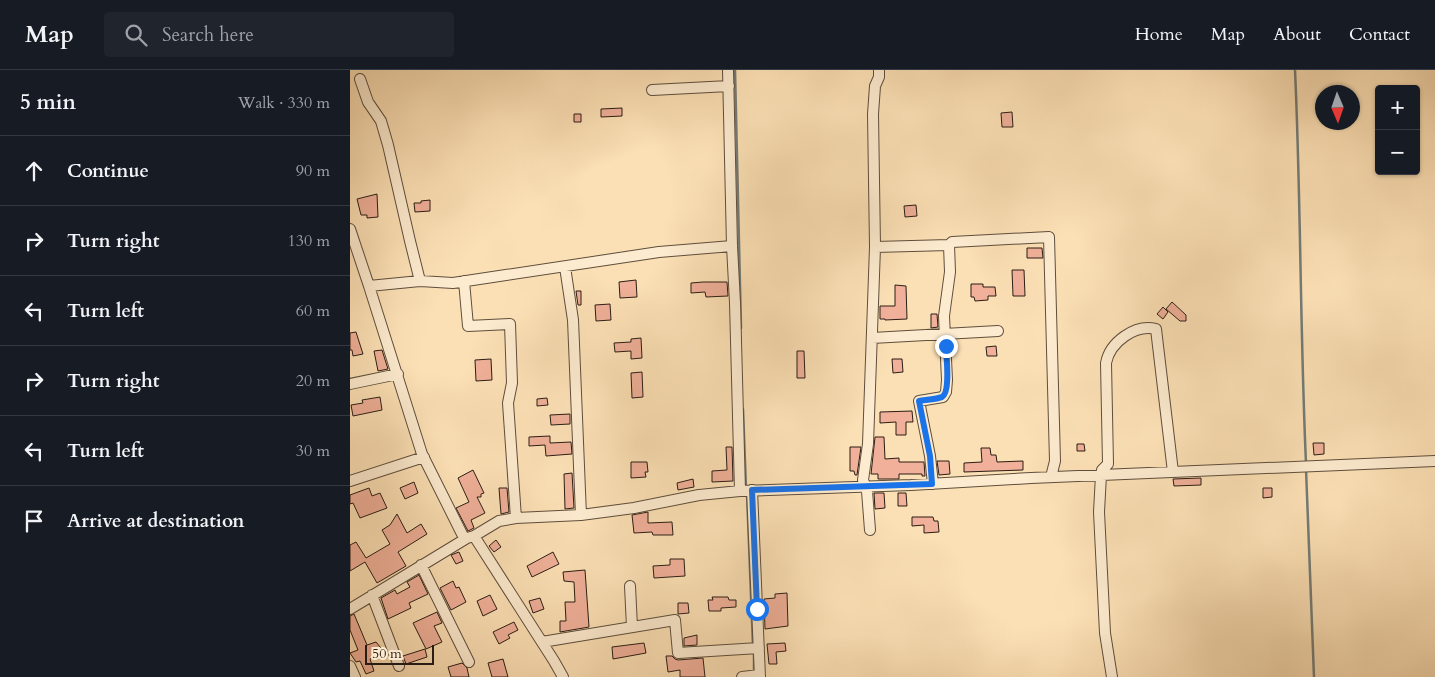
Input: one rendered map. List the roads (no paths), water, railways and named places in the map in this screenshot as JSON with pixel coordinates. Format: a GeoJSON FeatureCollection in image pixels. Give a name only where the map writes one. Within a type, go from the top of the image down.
{"type":"FeatureCollection","features":[{"type":"Feature","properties":{"kind":"street"},"geometry":{"type":"LineString","coordinates":[[728,70],[740,490]]}},
{"type":"Feature","properties":{"kind":"street"},"geometry":{"type":"LineString","coordinates":[[870,530],[863,480],[868,444],[875,247],[873,114],[879,70]]}},
{"type":"Feature","properties":{"kind":"street"},"geometry":{"type":"LineString","coordinates":[[360,79],[368,102],[381,121],[420,280]]}},
{"type":"Feature","properties":{"kind":"street"},"geometry":{"type":"LineString","coordinates":[[652,90],[729,86]]}},
{"type":"Feature","properties":{"kind":"street"},"geometry":{"type":"LineString","coordinates":[[350,228],[424,457],[463,536],[470,537],[542,642],[563,677]]}},
{"type":"Feature","properties":{"kind":"street"},"geometry":{"type":"LineString","coordinates":[[875,247],[949,245],[952,242],[1049,238],[1055,461],[1051,477]]}},
{"type":"Feature","properties":{"kind":"street"},"geometry":{"type":"LineString","coordinates":[[932,484],[930,456],[919,401],[943,396],[946,392],[948,380],[945,299],[950,272],[949,245]]}},
{"type":"Feature","properties":{"kind":"street"},"geometry":{"type":"LineString","coordinates":[[369,286],[420,280],[453,283],[659,252],[732,246]]}},
{"type":"Feature","properties":{"kind":"street"},"geometry":{"type":"LineString","coordinates":[[565,267],[573,320],[581,515]]}},
{"type":"Feature","properties":{"kind":"street"},"geometry":{"type":"LineString","coordinates":[[464,281],[468,326],[510,324],[512,383],[508,404],[516,518]]}},
{"type":"Feature","properties":{"kind":"street"},"geometry":{"type":"LineString","coordinates":[[1112,677],[1105,633],[1099,512],[1100,475],[1108,464],[1106,363],[1108,355],[1125,334],[1150,328],[1156,329],[1173,472]]}},
{"type":"Feature","properties":{"kind":"street"},"geometry":{"type":"LineString","coordinates":[[872,338],[998,331]]}},
{"type":"Feature","properties":{"kind":"street"},"geometry":{"type":"LineString","coordinates":[[350,384],[398,374]]}},
{"type":"Feature","properties":{"kind":"street"},"geometry":{"type":"LineString","coordinates":[[350,481],[424,457]]}},
{"type":"Feature","properties":{"kind":"street"},"geometry":{"type":"LineString","coordinates":[[350,609],[421,565],[498,521],[516,518],[581,515],[740,490],[932,484],[1051,477],[1435,461]]}},
{"type":"Feature","properties":{"kind":"street"},"geometry":{"type":"LineString","coordinates":[[742,677],[760,676],[752,490]]}},
{"type":"Feature","properties":{"kind":"street"},"geometry":{"type":"LineString","coordinates":[[421,565],[469,662]]}},
{"type":"Feature","properties":{"kind":"street"},"geometry":{"type":"LineString","coordinates":[[630,586],[632,627]]}},
{"type":"Feature","properties":{"kind":"street"},"geometry":{"type":"LineString","coordinates":[[372,596],[399,666]]}},
{"type":"Feature","properties":{"kind":"street"},"geometry":{"type":"LineString","coordinates":[[542,642],[675,620],[678,653],[759,648]]}},
{"type":"Feature","properties":{"kind":"street"},"geometry":{"type":"LineString","coordinates":[[350,666],[354,677]]}},
{"type":"Feature","properties":{"kind":"waterway"},"geometry":{"type":"LineString","coordinates":[[735,70],[741,328]]}},
{"type":"Feature","properties":{"kind":"waterway"},"geometry":{"type":"LineString","coordinates":[[1295,70],[1306,463]]}},
{"type":"Feature","properties":{"kind":"waterway"},"geometry":{"type":"LineString","coordinates":[[743,409],[746,488]]}},
{"type":"Feature","properties":{"kind":"waterway"},"geometry":{"type":"LineString","coordinates":[[1306,469],[1314,677]]}},
{"type":"Feature","properties":{"kind":"waterway"},"geometry":{"type":"LineString","coordinates":[[747,494],[753,646]]}},
{"type":"Feature","properties":{"kind":"waterway"},"geometry":{"type":"LineString","coordinates":[[754,651],[754,673]]}}]}
